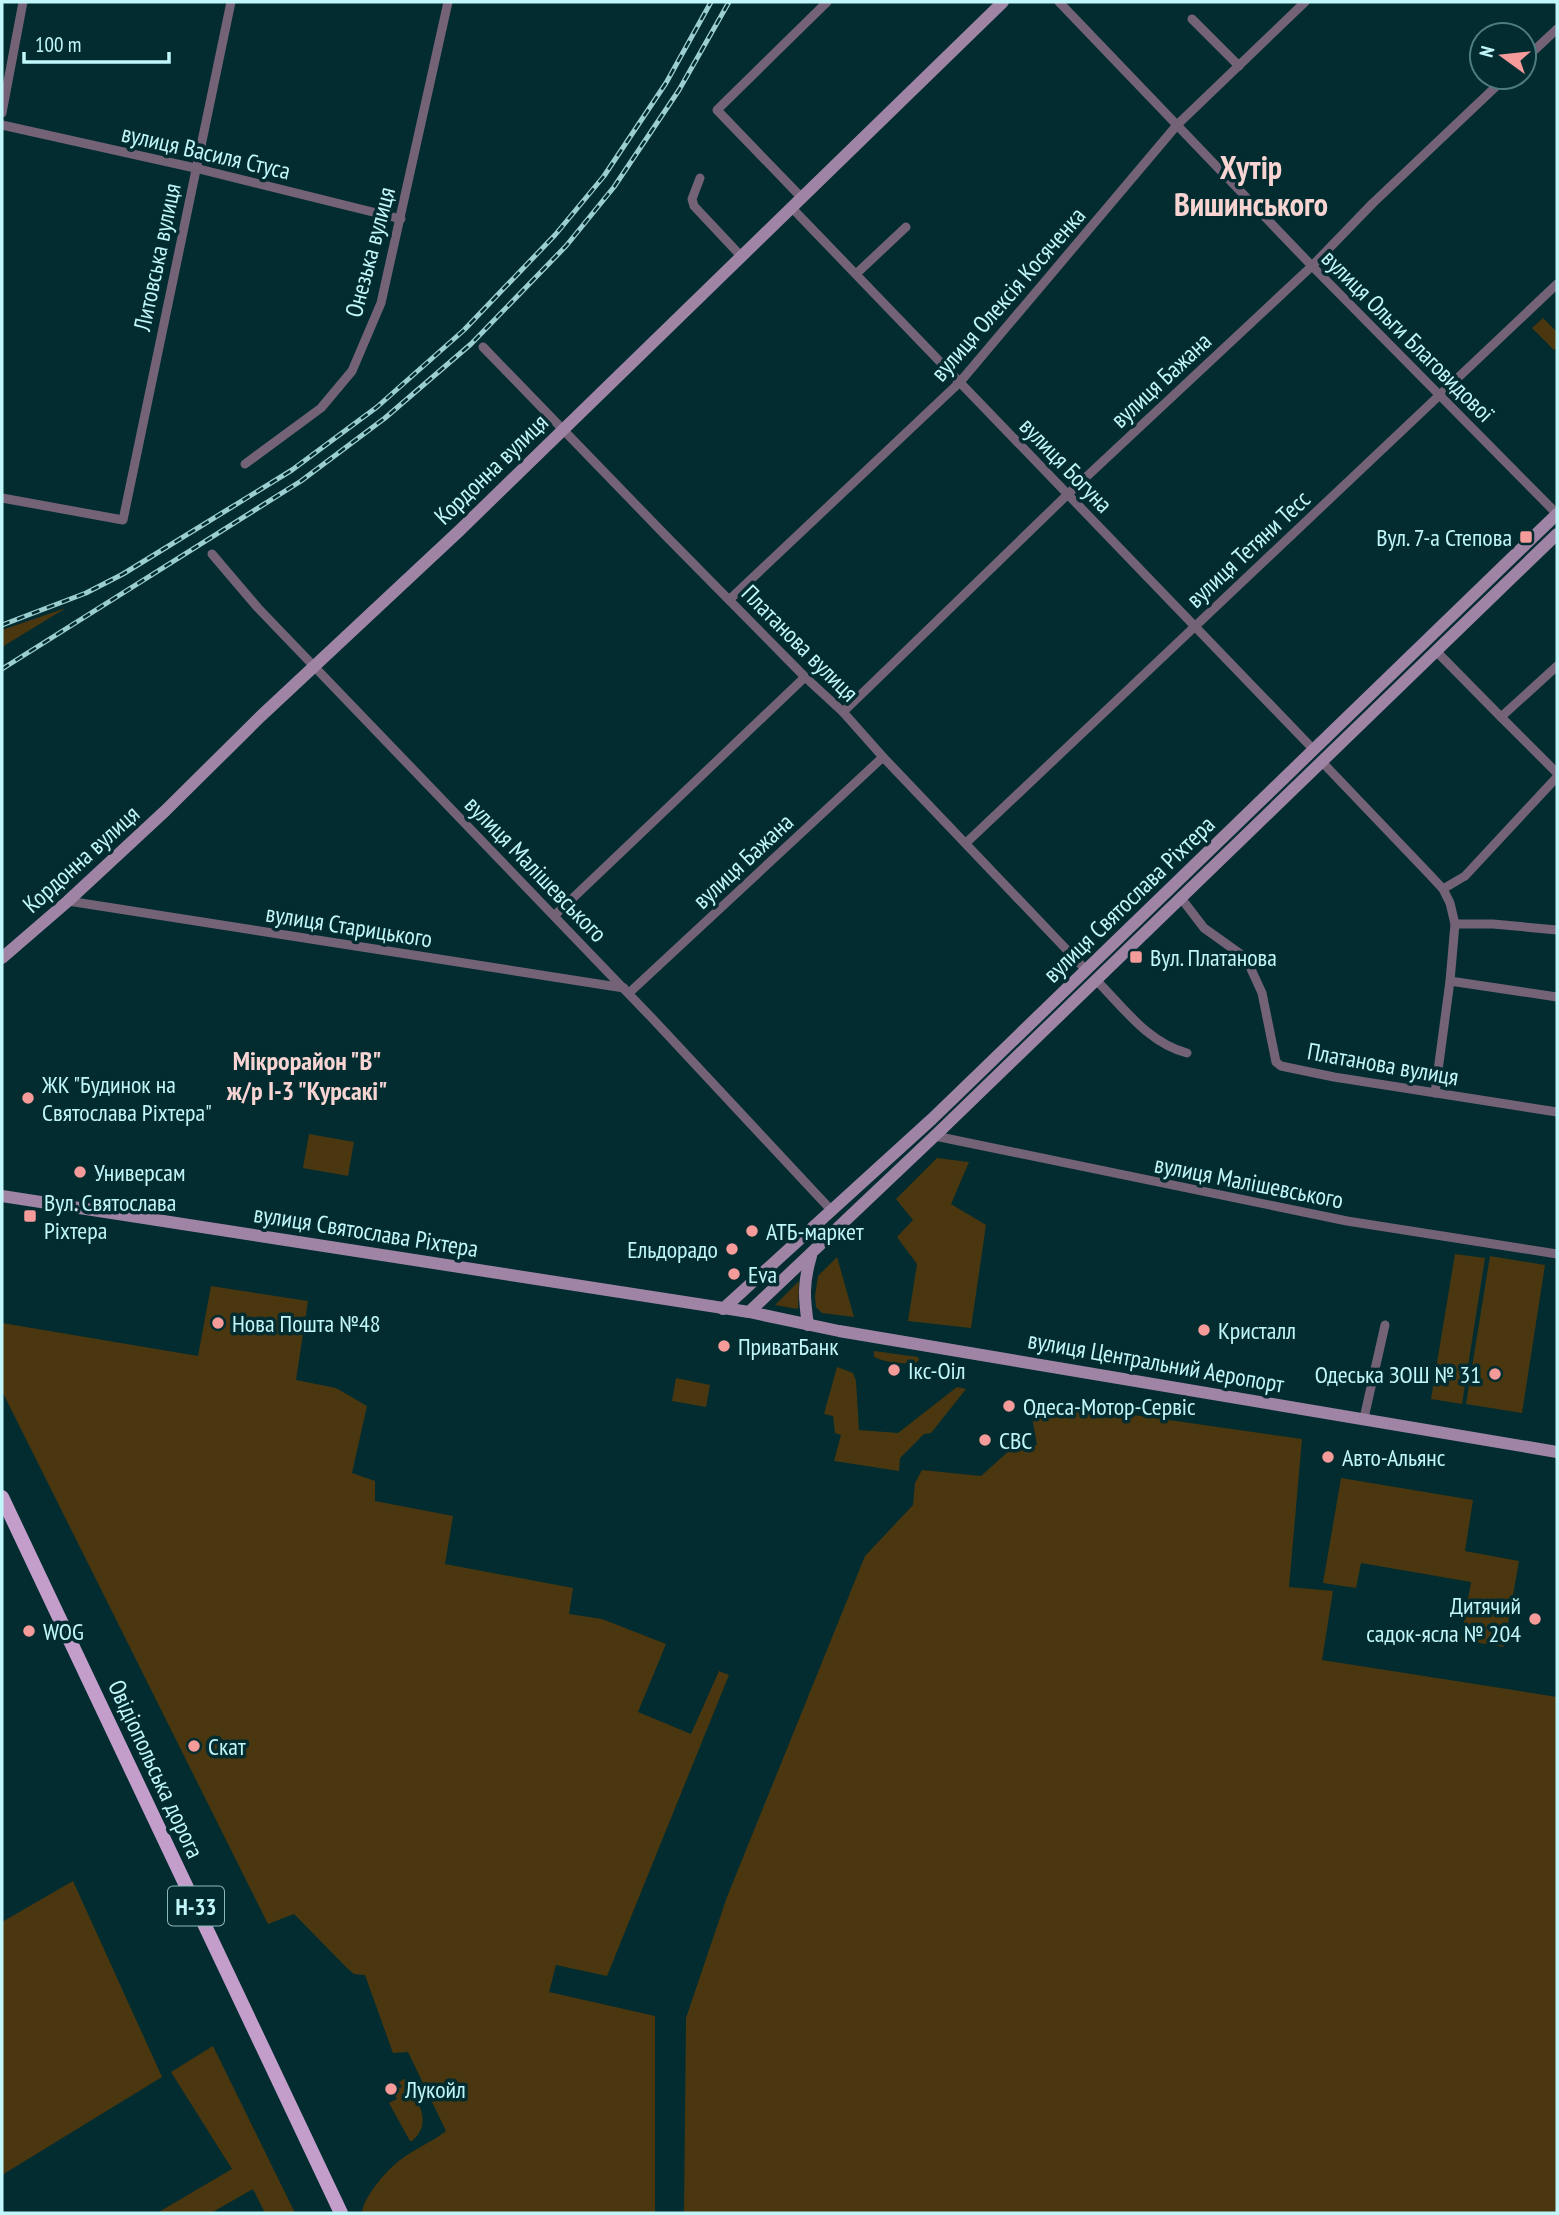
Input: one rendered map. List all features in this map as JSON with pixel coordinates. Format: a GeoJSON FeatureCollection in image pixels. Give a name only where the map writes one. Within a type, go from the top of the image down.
{"type":"FeatureCollection","features":[{"type":"Feature","properties":{"kind":"main road","name":"Кордонна вулиця"},"geometry":{"type":"LineString","coordinates":[[2,958],[165,811],[313,666],[459,531],[1003,2]]}},
{"type":"Feature","properties":{"kind":"main road","name":"вулиця Святослава Ріхтера"},"geometry":{"type":"LineString","coordinates":[[723,1309],[932,1119],[1557,514]]}},
{"type":"Feature","properties":{"kind":"main road","name":"вулиця Святослава Ріхтера"},"geometry":{"type":"LineString","coordinates":[[2,1196],[749,1312],[935,1136],[1557,534]]}},
{"type":"Feature","properties":{"kind":"main road"},"geometry":{"type":"LineString","coordinates":[[808,1325],[803,1295],[811,1255]]}},
{"type":"Feature","properties":{"kind":"main road","name":"вулиця Центральний Аеропорт"},"geometry":{"type":"LineString","coordinates":[[749,1312],[808,1325],[1557,1451]]}},
{"type":"Feature","properties":{"kind":"main road","name":"Овідіопольська дорога"},"geometry":{"type":"LineString","coordinates":[[2,1497],[341,2213]]}},
{"type":"Feature","properties":{"kind":"street"},"geometry":{"type":"LineString","coordinates":[[2,113],[23,2]]}},
{"type":"Feature","properties":{"kind":"street","name":"Литовська вулиця"},"geometry":{"type":"LineString","coordinates":[[2,498],[123,520],[231,2]]}},
{"type":"Feature","properties":{"kind":"street","name":"Онезька вулиця"},"geometry":{"type":"LineString","coordinates":[[245,464],[321,408],[352,371],[381,303],[448,2]]}},
{"type":"Feature","properties":{"kind":"street"},"geometry":{"type":"LineString","coordinates":[[801,197],[717,110],[827,2]]}},
{"type":"Feature","properties":{"kind":"street","name":"вулиця Ольги Благовидової"},"geometry":{"type":"LineString","coordinates":[[1059,2],[1312,266],[1557,514]]}},
{"type":"Feature","properties":{"kind":"street","name":"вулиця Олексія Косяченка"},"geometry":{"type":"LineString","coordinates":[[729,600],[960,383],[1177,125],[1306,2]]}},
{"type":"Feature","properties":{"kind":"street"},"geometry":{"type":"LineString","coordinates":[[1192,19],[1239,66]]}},
{"type":"Feature","properties":{"kind":"street"},"geometry":{"type":"LineString","coordinates":[[1538,47],[1557,29]]}},
{"type":"Feature","properties":{"kind":"street","name":"вулиця Бажана"},"geometry":{"type":"LineString","coordinates":[[843,712],[1068,494],[1312,266],[1373,203],[1491,91]]}},
{"type":"Feature","properties":{"kind":"street","name":"вулиця Василя Стуса"},"geometry":{"type":"LineString","coordinates":[[2,125],[195,168],[401,219]]}},
{"type":"Feature","properties":{"kind":"street"},"geometry":{"type":"LineString","coordinates":[[700,178],[692,199],[694,206],[741,256]]}},
{"type":"Feature","properties":{"kind":"street","name":"вулиця Богуна"},"geometry":{"type":"LineString","coordinates":[[791,207],[1314,750]]}},
{"type":"Feature","properties":{"kind":"street"},"geometry":{"type":"LineString","coordinates":[[856,274],[906,227]]}},
{"type":"Feature","properties":{"kind":"street","name":"вулиця Тетяни Тесс"},"geometry":{"type":"LineString","coordinates":[[965,843],[1557,284]]}},
{"type":"Feature","properties":{"kind":"street","name":"Платанова вулиця"},"geometry":{"type":"LineString","coordinates":[[484,347],[729,600],[843,712],[1086,970]]}},
{"type":"Feature","properties":{"kind":"street","name":"вулиця Малішевського"},"geometry":{"type":"LineString","coordinates":[[212,554],[258,608],[626,990],[832,1211]]}},
{"type":"Feature","properties":{"kind":"street"},"geometry":{"type":"LineString","coordinates":[[1436,651],[1557,775],[1465,876],[1443,890]]}},
{"type":"Feature","properties":{"kind":"street"},"geometry":{"type":"LineString","coordinates":[[1501,717],[1557,666]]}},
{"type":"Feature","properties":{"kind":"street"},"geometry":{"type":"LineString","coordinates":[[554,916],[805,677]]}},
{"type":"Feature","properties":{"kind":"street","name":"вулиця Бажана"},"geometry":{"type":"LineString","coordinates":[[626,990],[883,757]]}},
{"type":"Feature","properties":{"kind":"street"},"geometry":{"type":"LineString","coordinates":[[1322,762],[1443,890],[1450,903],[1455,924],[1435,1093]]}},
{"type":"Feature","properties":{"kind":"street","name":"Платанова вулиця"},"geometry":{"type":"LineString","coordinates":[[1181,898],[1205,928],[1246,958],[1262,993],[1276,1062],[1281,1066],[1334,1077],[1557,1112]]}},
{"type":"Feature","properties":{"kind":"street","name":"вулиця Старицького"},"geometry":{"type":"LineString","coordinates":[[68,901],[626,990]]}},
{"type":"Feature","properties":{"kind":"street"},"geometry":{"type":"LineString","coordinates":[[1455,924],[1493,924],[1557,930]]}},
{"type":"Feature","properties":{"kind":"street"},"geometry":{"type":"LineString","coordinates":[[1096,980],[1153,1038],[1170,1048],[1187,1053]]}},
{"type":"Feature","properties":{"kind":"street"},"geometry":{"type":"LineString","coordinates":[[1450,981],[1557,997]]}},
{"type":"Feature","properties":{"kind":"street","name":"вулиця Малішевського"},"geometry":{"type":"LineString","coordinates":[[935,1136],[1347,1221],[1557,1254]]}},
{"type":"Feature","properties":{"kind":"street"},"geometry":{"type":"LineString","coordinates":[[1364,1418],[1385,1325]]}},
{"type":"Feature","properties":{"kind":"shaded area"},"geometry":{"type":"Polygon","coordinates":[[[1543,318],[1557,332],[1557,347],[1554,350],[1532,328],[1543,318]]]}},
{"type":"Feature","properties":{"kind":"shaded area"},"geometry":{"type":"Polygon","coordinates":[[[66,608],[2,647],[2,630],[66,608]]]}},
{"type":"Feature","properties":{"kind":"shaded area"},"geometry":{"type":"Polygon","coordinates":[[[309,1134],[354,1142],[348,1176],[303,1168],[309,1134]]]}},
{"type":"Feature","properties":{"kind":"shaded area"},"geometry":{"type":"Polygon","coordinates":[[[937,1158],[969,1162],[951,1204],[986,1225],[971,1328],[908,1321],[917,1264],[897,1237],[913,1220],[896,1199],[937,1158]]]}},
{"type":"Feature","properties":{"kind":"shaded area"},"geometry":{"type":"Polygon","coordinates":[[[1455,1254],[1485,1258],[1462,1404],[1431,1399],[1455,1254]]]}},
{"type":"Feature","properties":{"kind":"shaded area"},"geometry":{"type":"Polygon","coordinates":[[[1490,1256],[1545,1265],[1522,1413],[1466,1404],[1490,1256]]]}},
{"type":"Feature","properties":{"kind":"shaded area"},"geometry":{"type":"Polygon","coordinates":[[[837,1257],[854,1317],[822,1313],[816,1307],[818,1276],[837,1257]]]}},
{"type":"Feature","properties":{"kind":"shaded area"},"geometry":{"type":"Polygon","coordinates":[[[799,1281],[798,1309],[775,1305],[799,1281]]]}},
{"type":"Feature","properties":{"kind":"shaded area"},"geometry":{"type":"Polygon","coordinates":[[[211,1286],[308,1301],[296,1380],[336,1388],[367,1406],[352,1473],[375,1481],[375,1501],[453,1516],[445,1564],[573,1588],[569,1614],[602,1619],[666,1644],[638,1712],[691,1734],[719,1671],[729,1675],[607,1976],[556,1965],[549,1992],[655,2016],[655,2213],[362,2213],[371,2192],[388,2171],[405,2156],[446,2131],[408,2052],[393,2053],[365,1975],[354,1974],[347,1968],[294,1914],[268,1924],[2,1391],[2,1323],[198,1356],[211,1286]]]}},
{"type":"Feature","properties":{"kind":"shaded area"},"geometry":{"type":"Polygon","coordinates":[[[874,1351],[918,1357],[919,1360],[916,1363],[889,1362],[874,1357],[874,1351]]]}},
{"type":"Feature","properties":{"kind":"shaded area"},"geometry":{"type":"Polygon","coordinates":[[[837,1367],[853,1373],[856,1381],[859,1430],[898,1433],[957,1387],[966,1389],[931,1433],[924,1434],[900,1458],[899,1471],[834,1461],[841,1435],[835,1433],[833,1416],[824,1414],[837,1367]]]}},
{"type":"Feature","properties":{"kind":"shaded area"},"geometry":{"type":"Polygon","coordinates":[[[676,1378],[710,1385],[706,1407],[672,1401],[676,1378]]]}},
{"type":"Feature","properties":{"kind":"shaded area"},"geometry":{"type":"Polygon","coordinates":[[[1029,1400],[1302,1439],[1289,1587],[1333,1591],[1322,1660],[1557,1697],[1557,2213],[684,2213],[686,2018],[727,1897],[865,1556],[913,1505],[915,1483],[922,1470],[981,1476],[1011,1449],[1037,1445],[1029,1400]]]}},
{"type":"Feature","properties":{"kind":"shaded area"},"geometry":{"type":"Polygon","coordinates":[[[1341,1478],[1473,1500],[1465,1551],[1519,1561],[1504,1647],[1461,1640],[1471,1582],[1361,1563],[1356,1588],[1323,1583],[1341,1478]]]}},
{"type":"Feature","properties":{"kind":"shaded area"},"geometry":{"type":"Polygon","coordinates":[[[73,1881],[162,2077],[2,2175],[2,1922],[73,1881]]]}},
{"type":"Feature","properties":{"kind":"shaded area"},"geometry":{"type":"Polygon","coordinates":[[[213,2046],[295,2213],[265,2213],[253,2189],[211,2213],[157,2213],[232,2169],[171,2072],[213,2046]]]}},
{"type":"Feature","properties":{"kind":"shaded area"},"geometry":{"type":"Polygon","coordinates":[[[404,2079],[408,2081],[422,2112],[422,2127],[412,2141],[389,2103],[397,2099],[394,2093],[402,2087],[399,2082],[404,2079]]]}},
{"type":"Feature","properties":{"kind":"railway"},"geometry":{"type":"LineString","coordinates":[[2,625],[86,593],[123,574],[292,470],[377,407],[464,330],[555,235],[604,176],[666,83],[711,2]]}},
{"type":"Feature","properties":{"kind":"railway"},"geometry":{"type":"LineString","coordinates":[[2,669],[301,481],[385,418],[471,344],[566,246],[614,187],[679,90],[729,2]]}},
{"type":"Feature","properties":{"kind":"place","name":"Вул. 7-а Степова"},"geometry":{"type":"Point","coordinates":[1526,537]}},
{"type":"Feature","properties":{"kind":"place","name":"Вул. Платанова"},"geometry":{"type":"Point","coordinates":[1136,957]}},
{"type":"Feature","properties":{"kind":"place","name":"ЖК \"Будинок на Святослава Ріхтера\""},"geometry":{"type":"Point","coordinates":[28,1098]}},
{"type":"Feature","properties":{"kind":"place","name":"Универсам"},"geometry":{"type":"Point","coordinates":[80,1172]}},
{"type":"Feature","properties":{"kind":"place","name":"Вул. Святослава Ріхтера"},"geometry":{"type":"Point","coordinates":[30,1216]}},
{"type":"Feature","properties":{"kind":"place","name":"АТБ-маркет"},"geometry":{"type":"Point","coordinates":[752,1231]}},
{"type":"Feature","properties":{"kind":"place","name":"Ельдорадо"},"geometry":{"type":"Point","coordinates":[732,1249]}},
{"type":"Feature","properties":{"kind":"place","name":"Eva"},"geometry":{"type":"Point","coordinates":[734,1274]}},
{"type":"Feature","properties":{"kind":"place","name":"Нова Пошта №48"},"geometry":{"type":"Point","coordinates":[218,1323]}},
{"type":"Feature","properties":{"kind":"place","name":"Кристалл"},"geometry":{"type":"Point","coordinates":[1204,1330]}},
{"type":"Feature","properties":{"kind":"place","name":"ПриватБанк"},"geometry":{"type":"Point","coordinates":[724,1346]}},
{"type":"Feature","properties":{"kind":"place","name":"Ікс-Оіл"},"geometry":{"type":"Point","coordinates":[894,1370]}},
{"type":"Feature","properties":{"kind":"place","name":"Одеська ЗОШ № 31"},"geometry":{"type":"Point","coordinates":[1495,1374]}},
{"type":"Feature","properties":{"kind":"place","name":"Одеса-Мотор-Сервіс"},"geometry":{"type":"Point","coordinates":[1009,1406]}},
{"type":"Feature","properties":{"kind":"place","name":"СВС"},"geometry":{"type":"Point","coordinates":[985,1440]}},
{"type":"Feature","properties":{"kind":"place","name":"Авто-Альянс"},"geometry":{"type":"Point","coordinates":[1328,1457]}},
{"type":"Feature","properties":{"kind":"place","name":"Дитячий садок-ясла № 204"},"geometry":{"type":"Point","coordinates":[1535,1619]}},
{"type":"Feature","properties":{"kind":"place","name":"WOG"},"geometry":{"type":"Point","coordinates":[29,1631]}},
{"type":"Feature","properties":{"kind":"place","name":"Скат"},"geometry":{"type":"Point","coordinates":[194,1746]}},
{"type":"Feature","properties":{"kind":"place","name":"Лукойл"},"geometry":{"type":"Point","coordinates":[391,2089]}},
{"type":"Feature","properties":{"kind":"district","name":"Хутір Вишинського"},"geometry":{"type":"Point","coordinates":[1251,186]}},
{"type":"Feature","properties":{"kind":"district","name":"Мікрорайон \"В\" ж/р I-3 \"Курсакі\""},"geometry":{"type":"Point","coordinates":[307,1075]}}]}
